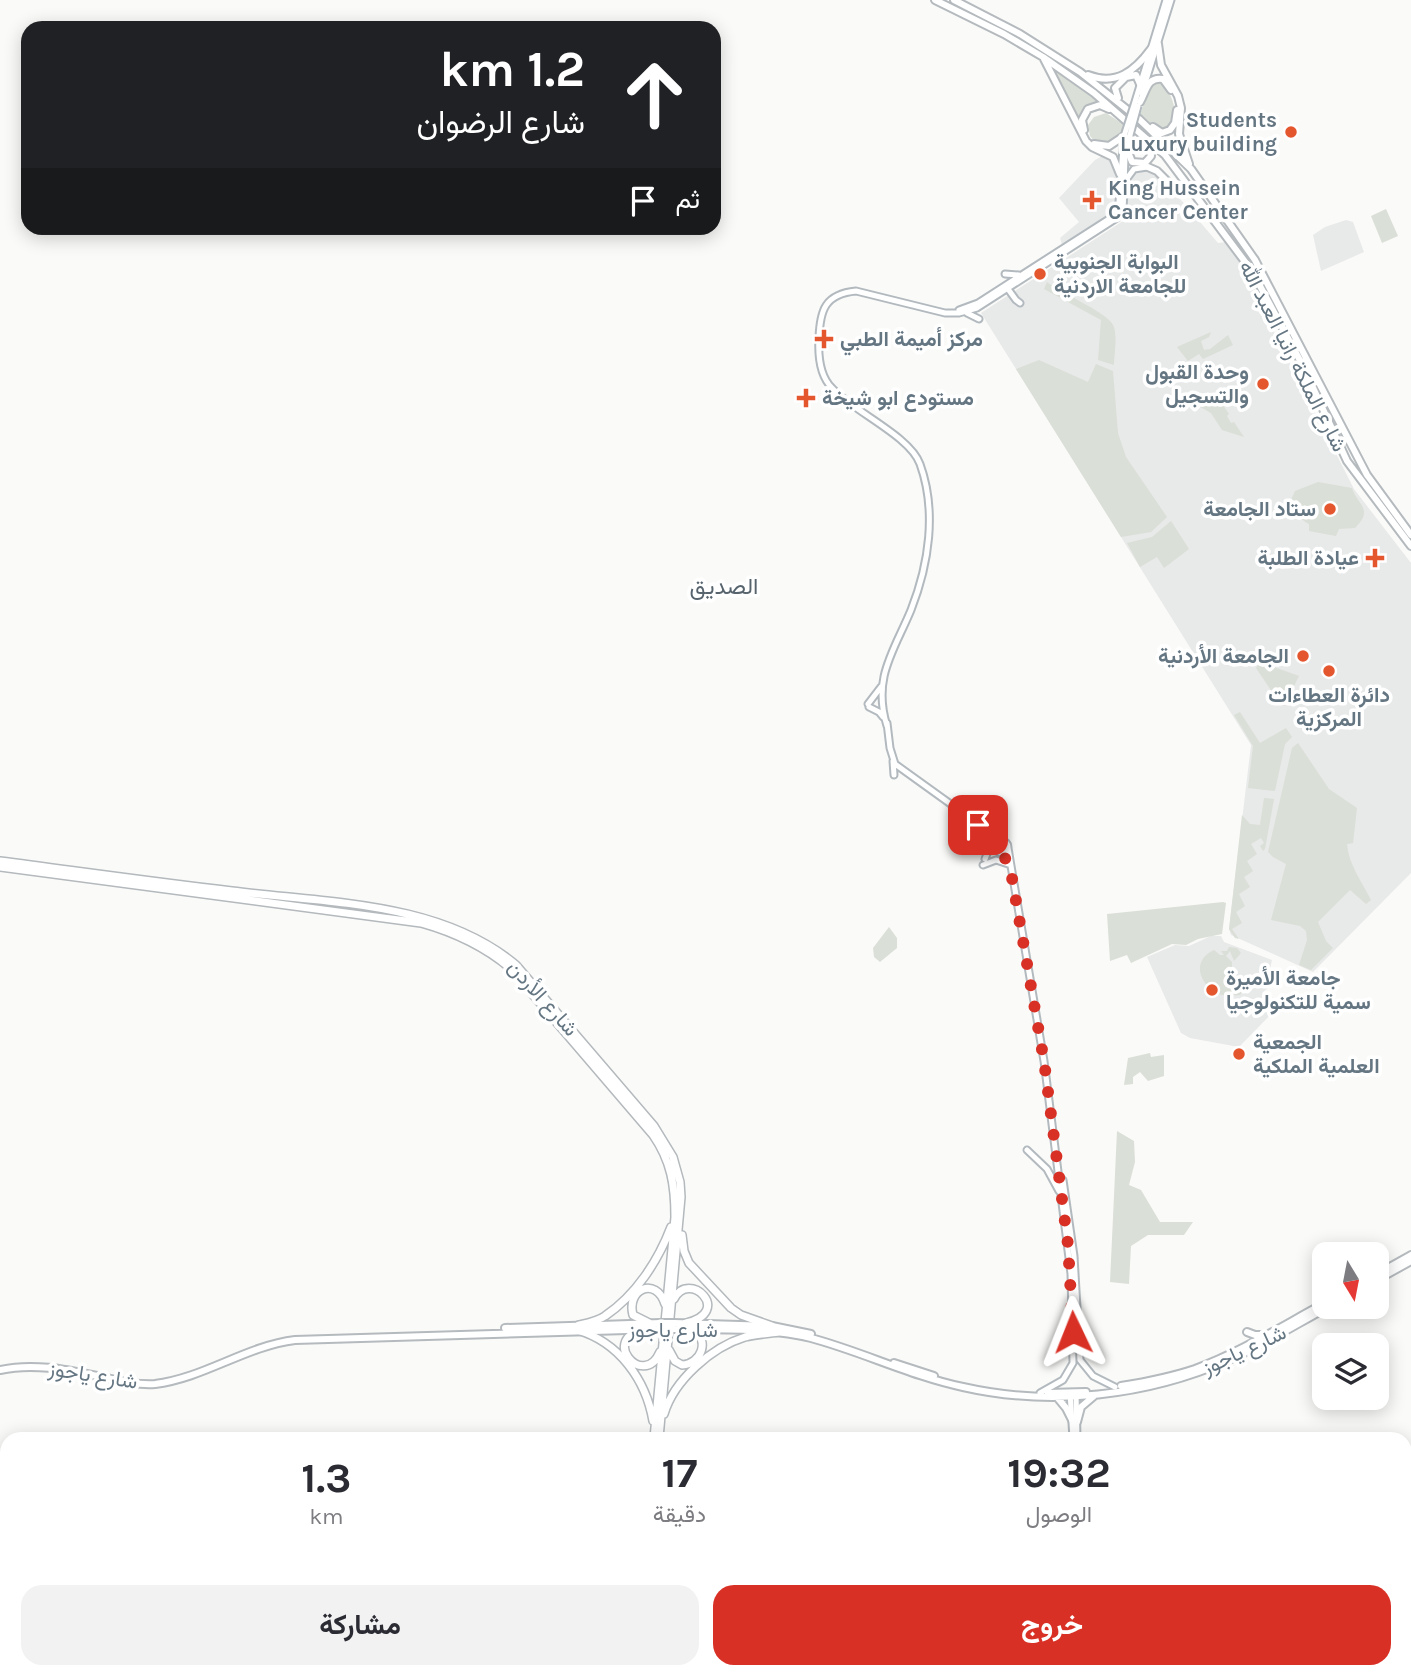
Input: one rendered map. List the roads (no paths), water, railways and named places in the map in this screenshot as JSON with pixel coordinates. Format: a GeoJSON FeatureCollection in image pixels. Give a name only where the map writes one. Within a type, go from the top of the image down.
{"type":"FeatureCollection","features":[{"type":"Feature","properties":{"kind":"highway","name":"شارع الأردن"},"geometry":{"type":"LineString","coordinates":[[0,861],[410,914],[436,921],[494,948],[516,965],[661,1135],[677,1170],[678,1216],[656,1432]]}},
{"type":"Feature","properties":{"kind":"highway","name":"شارع الأردن"},"geometry":{"type":"LineString","coordinates":[[0,867],[410,921],[434,927],[478,947],[510,968],[653,1135],[665,1153],[673,1178],[678,1216]]}},
{"type":"Feature","properties":{"kind":"highway"},"geometry":{"type":"LineString","coordinates":[[242,892],[294,902],[292,906],[286,906]]}},
{"type":"Feature","properties":{"kind":"highway"},"geometry":{"type":"LineString","coordinates":[[320,901],[305,901],[303,905],[358,914]]}},
{"type":"Feature","properties":{"kind":"highway"},"geometry":{"type":"LineString","coordinates":[[578,1328],[605,1316],[627,1296],[649,1270],[678,1216]]}},
{"type":"Feature","properties":{"kind":"highway"},"geometry":{"type":"LineString","coordinates":[[678,1216],[684,1251],[692,1266],[734,1311],[775,1329]]}},
{"type":"Feature","properties":{"kind":"highway"},"geometry":{"type":"LineString","coordinates":[[647,1326],[635,1318],[631,1311],[632,1299],[639,1291],[651,1288],[659,1291],[669,1308]]}},
{"type":"Feature","properties":{"kind":"highway"},"geometry":{"type":"LineString","coordinates":[[669,1308],[676,1294],[682,1289],[703,1294],[708,1303],[705,1312],[699,1319],[686,1323]]}},
{"type":"Feature","properties":{"kind":"highway"},"geometry":{"type":"LineString","coordinates":[[647,1326],[628,1337],[625,1349],[631,1360],[642,1366],[650,1365],[666,1345],[676,1362],[684,1365],[694,1362],[703,1343],[699,1334],[692,1329]]}},
{"type":"Feature","properties":{"kind":"highway"},"geometry":{"type":"LineString","coordinates":[[578,1328],[608,1345],[633,1369],[648,1400],[656,1432]]}},
{"type":"Feature","properties":{"kind":"highway"},"geometry":{"type":"LineString","coordinates":[[656,1432],[672,1395],[682,1381],[701,1364],[730,1343],[775,1329]]}},
{"type":"Feature","properties":{"kind":"main road","name":"شارع الملكة رانيا العبد الله"},"geometry":{"type":"LineString","coordinates":[[935,0],[1004,34],[1043,57],[1094,93],[1173,166],[1242,255],[1283,327],[1347,461],[1411,546]]}},
{"type":"Feature","properties":{"kind":"main road","name":"شارع الملكة رانيا العبد الله"},"geometry":{"type":"LineString","coordinates":[[954,0],[1020,34],[1080,72],[1139,119],[1191,169],[1255,260],[1367,475],[1411,535]]}},
{"type":"Feature","properties":{"kind":"main road"},"geometry":{"type":"LineString","coordinates":[[1137,104],[1140,84],[1166,0]]}},
{"type":"Feature","properties":{"kind":"main road"},"geometry":{"type":"LineString","coordinates":[[1120,174],[1126,135],[1171,0]]}},
{"type":"Feature","properties":{"kind":"main road"},"geometry":{"type":"LineString","coordinates":[[1158,44],[1161,65],[1178,96],[1181,108],[1179,134],[1191,169]]}},
{"type":"Feature","properties":{"kind":"main road"},"geometry":{"type":"LineString","coordinates":[[1080,72],[1100,79],[1118,78],[1139,64],[1151,49]]}},
{"type":"Feature","properties":{"kind":"main road"},"geometry":{"type":"LineString","coordinates":[[1043,57],[1086,141],[1091,147],[1113,157],[1120,174],[1122,189]]}},
{"type":"Feature","properties":{"kind":"main road"},"geometry":{"type":"LineString","coordinates":[[1123,106],[1115,94],[1118,84],[1129,75],[1134,75],[1138,76],[1140,84]]}},
{"type":"Feature","properties":{"kind":"main road"},"geometry":{"type":"LineString","coordinates":[[1137,104],[1149,84],[1160,78],[1172,92],[1177,113],[1174,126],[1165,132],[1160,132],[1139,119]]}},
{"type":"Feature","properties":{"kind":"main road"},"geometry":{"type":"LineString","coordinates":[[1118,114],[1106,107],[1096,106],[1086,112],[1082,124],[1088,138],[1095,145],[1109,146],[1126,135]]}},
{"type":"Feature","properties":{"kind":"main road"},"geometry":{"type":"LineString","coordinates":[[886,724],[879,712],[869,706],[881,687],[893,649],[915,600],[931,529],[926,485],[917,457],[909,447],[835,391],[822,371],[819,319],[823,309],[833,298],[847,292],[866,292],[950,314],[977,308],[1119,218],[1126,135]]}},
{"type":"Feature","properties":{"kind":"main road"},"geometry":{"type":"LineString","coordinates":[[1140,164],[1147,162],[1152,156],[1149,142]]}},
{"type":"Feature","properties":{"kind":"main road"},"geometry":{"type":"LineString","coordinates":[[1126,149],[1130,160],[1152,167],[1177,193]]}},
{"type":"Feature","properties":{"kind":"main road"},"geometry":{"type":"LineString","coordinates":[[1163,176],[1171,172],[1173,166]]}},
{"type":"Feature","properties":{"kind":"main road"},"geometry":{"type":"LineString","coordinates":[[939,311],[961,310],[1006,288],[1112,217],[1132,171],[1145,167],[1156,172],[1177,193]]}},
{"type":"Feature","properties":{"kind":"main road"},"geometry":{"type":"LineString","coordinates":[[1020,303],[1006,288],[1005,276],[1022,275]]}},
{"type":"Feature","properties":{"kind":"main road"},"geometry":{"type":"LineString","coordinates":[[964,312],[979,319]]}},
{"type":"Feature","properties":{"kind":"main road"},"geometry":{"type":"LineString","coordinates":[[1283,327],[1288,344]]}},
{"type":"Feature","properties":{"kind":"main road"},"geometry":{"type":"LineString","coordinates":[[886,724],[884,687],[893,649]]}},
{"type":"Feature","properties":{"kind":"main road"},"geometry":{"type":"LineString","coordinates":[[881,687],[895,776],[906,773]]}},
{"type":"Feature","properties":{"kind":"main road"},"geometry":{"type":"LineString","coordinates":[[895,764],[1007,843],[1044,1061],[1070,1245]]}},
{"type":"Feature","properties":{"kind":"main road"},"geometry":{"type":"LineString","coordinates":[[979,825],[1002,853],[1012,878]]}},
{"type":"Feature","properties":{"kind":"main road"},"geometry":{"type":"LineString","coordinates":[[989,835],[990,848],[984,862],[996,860],[1008,864]]}},
{"type":"Feature","properties":{"kind":"main road"},"geometry":{"type":"LineString","coordinates":[[996,846],[1002,841]]}},
{"type":"Feature","properties":{"kind":"main road"},"geometry":{"type":"LineString","coordinates":[[1002,853],[1008,848]]}},
{"type":"Feature","properties":{"kind":"main road"},"geometry":{"type":"LineString","coordinates":[[1040,1393],[1063,1380],[1077,1357],[1064,1185],[1051,1115]]}},
{"type":"Feature","properties":{"kind":"main road"},"geometry":{"type":"LineString","coordinates":[[1027,1150],[1046,1170],[1062,1197]]}},
{"type":"Feature","properties":{"kind":"main road"},"geometry":{"type":"LineString","coordinates":[[1390,1267],[1411,1255]]}},
{"type":"Feature","properties":{"kind":"main road"},"geometry":{"type":"LineString","coordinates":[[1071,1256],[1074,1349],[1089,1373],[1115,1387]]}},
{"type":"Feature","properties":{"kind":"main road"},"geometry":{"type":"LineString","coordinates":[[1390,1273],[1411,1261]]}},
{"type":"Feature","properties":{"kind":"main road","name":"شارع ياجوز"},"geometry":{"type":"LineString","coordinates":[[0,1369],[31,1366],[125,1382],[155,1384],[285,1341],[674,1326],[692,1329],[775,1329],[810,1338],[921,1377],[961,1387],[1012,1395],[1057,1397],[1191,1370],[1244,1348],[1312,1310]]}},
{"type":"Feature","properties":{"kind":"main road","name":"شارع ياجوز"},"geometry":{"type":"LineString","coordinates":[[674,1326],[686,1323],[775,1329],[834,1341],[944,1379],[998,1390],[1097,1394],[1164,1382],[1204,1370],[1247,1352],[1312,1316]]}},
{"type":"Feature","properties":{"kind":"main road"},"geometry":{"type":"LineString","coordinates":[[1247,1332],[1268,1335]]}},
{"type":"Feature","properties":{"kind":"main road"},"geometry":{"type":"LineString","coordinates":[[1073,1394],[1075,1432]]}},
{"type":"Feature","properties":{"kind":"main road"},"geometry":{"type":"LineString","coordinates":[[1075,1422],[1081,1407],[1097,1394]]}},
{"type":"Feature","properties":{"kind":"main road"},"geometry":{"type":"LineString","coordinates":[[1057,1397],[1075,1422]]}},
{"type":"Feature","properties":{"kind":"place","name":"Students Luxury building"},"geometry":{"type":"Point","coordinates":[1291,132]}},
{"type":"Feature","properties":{"kind":"place","name":"King Hussein Cancer Center"},"geometry":{"type":"Point","coordinates":[1092,200]}},
{"type":"Feature","properties":{"kind":"place","name":"البوابة الجنوبية للجامعة الاردنية"},"geometry":{"type":"Point","coordinates":[1040,274]}},
{"type":"Feature","properties":{"kind":"place","name":"مركز أميمة الطبي"},"geometry":{"type":"Point","coordinates":[824,339]}},
{"type":"Feature","properties":{"kind":"place","name":"وحدة القبول والتسجيل"},"geometry":{"type":"Point","coordinates":[1263,384]}},
{"type":"Feature","properties":{"kind":"place","name":"مستودع ابو شيخة"},"geometry":{"type":"Point","coordinates":[806,398]}},
{"type":"Feature","properties":{"kind":"place","name":"ستاد الجامعة"},"geometry":{"type":"Point","coordinates":[1330,509]}},
{"type":"Feature","properties":{"kind":"place","name":"عيادة الطلبة"},"geometry":{"type":"Point","coordinates":[1375,558]}},
{"type":"Feature","properties":{"kind":"place","name":"الجامعة الأردنية"},"geometry":{"type":"Point","coordinates":[1303,656]}},
{"type":"Feature","properties":{"kind":"place","name":"دائرة العطاءات المركزية"},"geometry":{"type":"Point","coordinates":[1329,671]}},
{"type":"Feature","properties":{"kind":"place","name":"جامعة الأميرة سمية للتكنولوجيا"},"geometry":{"type":"Point","coordinates":[1212,990]}},
{"type":"Feature","properties":{"kind":"place","name":"الجمعية العلمية الملكية"},"geometry":{"type":"Point","coordinates":[1239,1054]}},
{"type":"Feature","properties":{"kind":"district","name":"الصديق"},"geometry":{"type":"Point","coordinates":[724,586]}}]}
